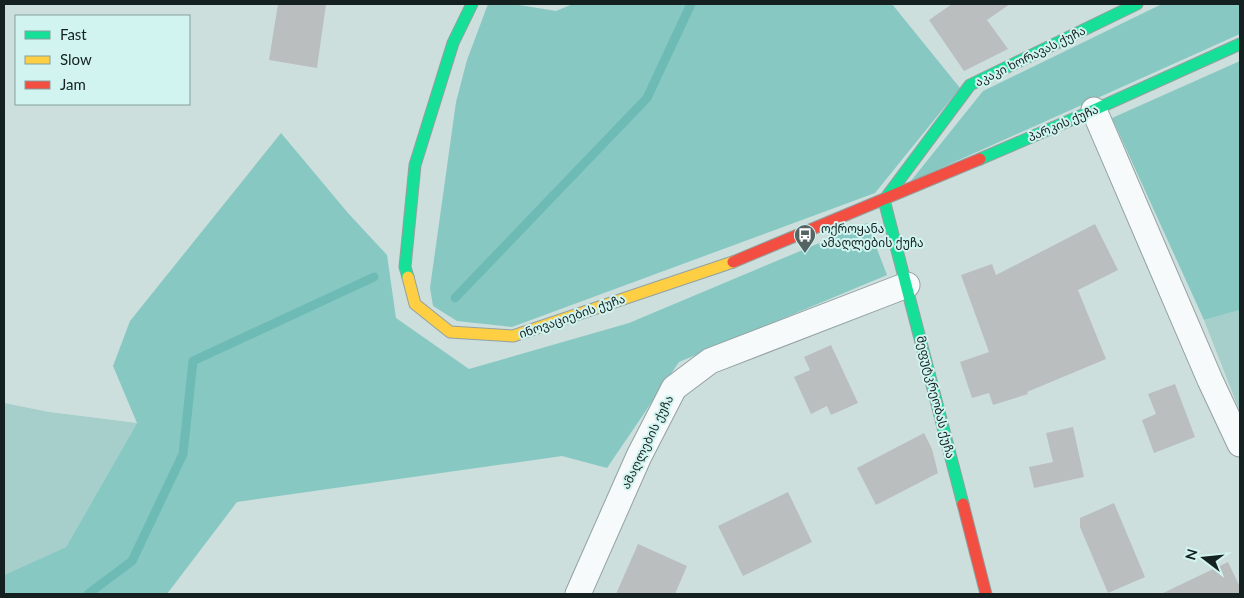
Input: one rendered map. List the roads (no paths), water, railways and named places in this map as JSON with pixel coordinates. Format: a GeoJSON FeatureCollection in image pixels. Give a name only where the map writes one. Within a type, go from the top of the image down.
{"type":"FeatureCollection","features":[{"type":"Feature","properties":{"kind":"street","name":"ინოვაციების ქუჩა"},"geometry":{"type":"LineString","coordinates":[[472,4],[453,43],[415,165],[405,266],[415,304],[450,332],[513,336],[727,264],[884,200]]}},
{"type":"Feature","properties":{"kind":"street","name":"აკაკი ხორავას ქუჩა"},"geometry":{"type":"LineString","coordinates":[[884,200],[970,85],[1138,4]]}},
{"type":"Feature","properties":{"kind":"street","name":"პარკის ქუჩა"},"geometry":{"type":"LineString","coordinates":[[884,200],[1094,110],[1240,44]]}},
{"type":"Feature","properties":{"kind":"street"},"geometry":{"type":"LineString","coordinates":[[1094,110],[1210,380],[1240,444]]}},
{"type":"Feature","properties":{"kind":"street","name":"მეფუტკრეობას ქუჩა"},"geometry":{"type":"LineString","coordinates":[[884,200],[986,594]]}},
{"type":"Feature","properties":{"kind":"street","name":"ამაღლების ქუჩა"},"geometry":{"type":"LineString","coordinates":[[578,594],[639,456],[674,388],[710,361],[907,285]]}},
{"type":"Feature","properties":{"kind":"waterway"},"geometry":{"type":"LineString","coordinates":[[455,298],[647,98],[691,4]]}},
{"type":"Feature","properties":{"kind":"waterway"},"geometry":{"type":"LineString","coordinates":[[88,594],[132,561],[183,454],[193,361],[374,277]]}},
{"type":"Feature","properties":{"kind":"place","name":"ოქროყანა ამაღლების ქუჩა"},"geometry":{"type":"Point","coordinates":[805,254]}}]}
